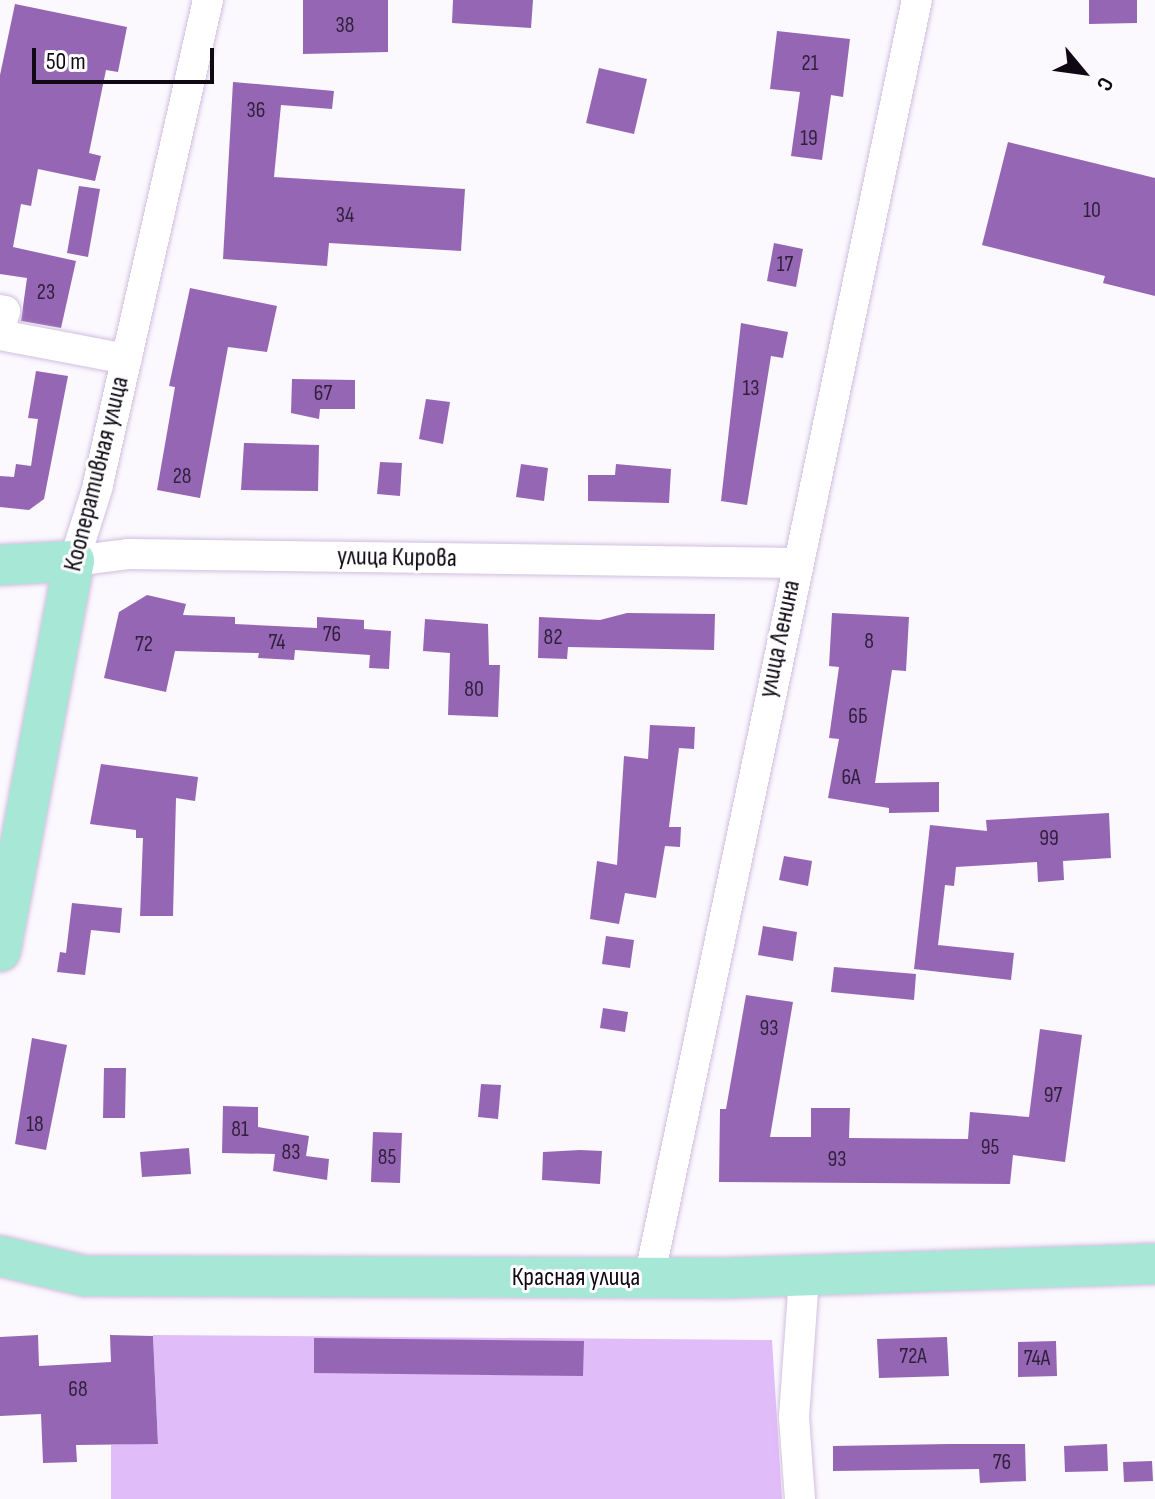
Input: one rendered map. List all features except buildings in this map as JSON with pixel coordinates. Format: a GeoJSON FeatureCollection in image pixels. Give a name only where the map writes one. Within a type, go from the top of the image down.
{"type":"FeatureCollection","features":[{"type":"Feature","properties":{"kind":"main road","name":"улица Кирова"},"geometry":{"type":"LineString","coordinates":[[0,565],[74,561]]}},
{"type":"Feature","properties":{"kind":"main road","name":"Кооперативная улица"},"geometry":{"type":"LineString","coordinates":[[0,951],[74,561]]}},
{"type":"Feature","properties":{"kind":"main road","name":"Красная улица"},"geometry":{"type":"LineString","coordinates":[[0,1256],[85,1276],[649,1279],[1155,1264]]}},
{"type":"Feature","properties":{"kind":"street","name":"Кооперативная улица"},"geometry":{"type":"LineString","coordinates":[[74,561],[98,486],[208,0]]}},
{"type":"Feature","properties":{"kind":"street","name":"улица Ленина"},"geometry":{"type":"LineString","coordinates":[[649,1279],[796,563],[917,0]]}},
{"type":"Feature","properties":{"kind":"street"},"geometry":{"type":"LineString","coordinates":[[0,310],[5,311],[0,333],[127,359]]}},
{"type":"Feature","properties":{"kind":"street","name":"улица Кирова"},"geometry":{"type":"LineString","coordinates":[[74,561],[128,554],[796,563]]}},
{"type":"Feature","properties":{"kind":"street"},"geometry":{"type":"LineString","coordinates":[[800,1499],[794,1417],[804,1276]]}},
{"type":"Feature","properties":{"kind":"shaded area"},"geometry":{"type":"Polygon","coordinates":[[[153,1335],[772,1340],[782,1499],[111,1499],[111,1445],[158,1443],[153,1335]]]}}]}
